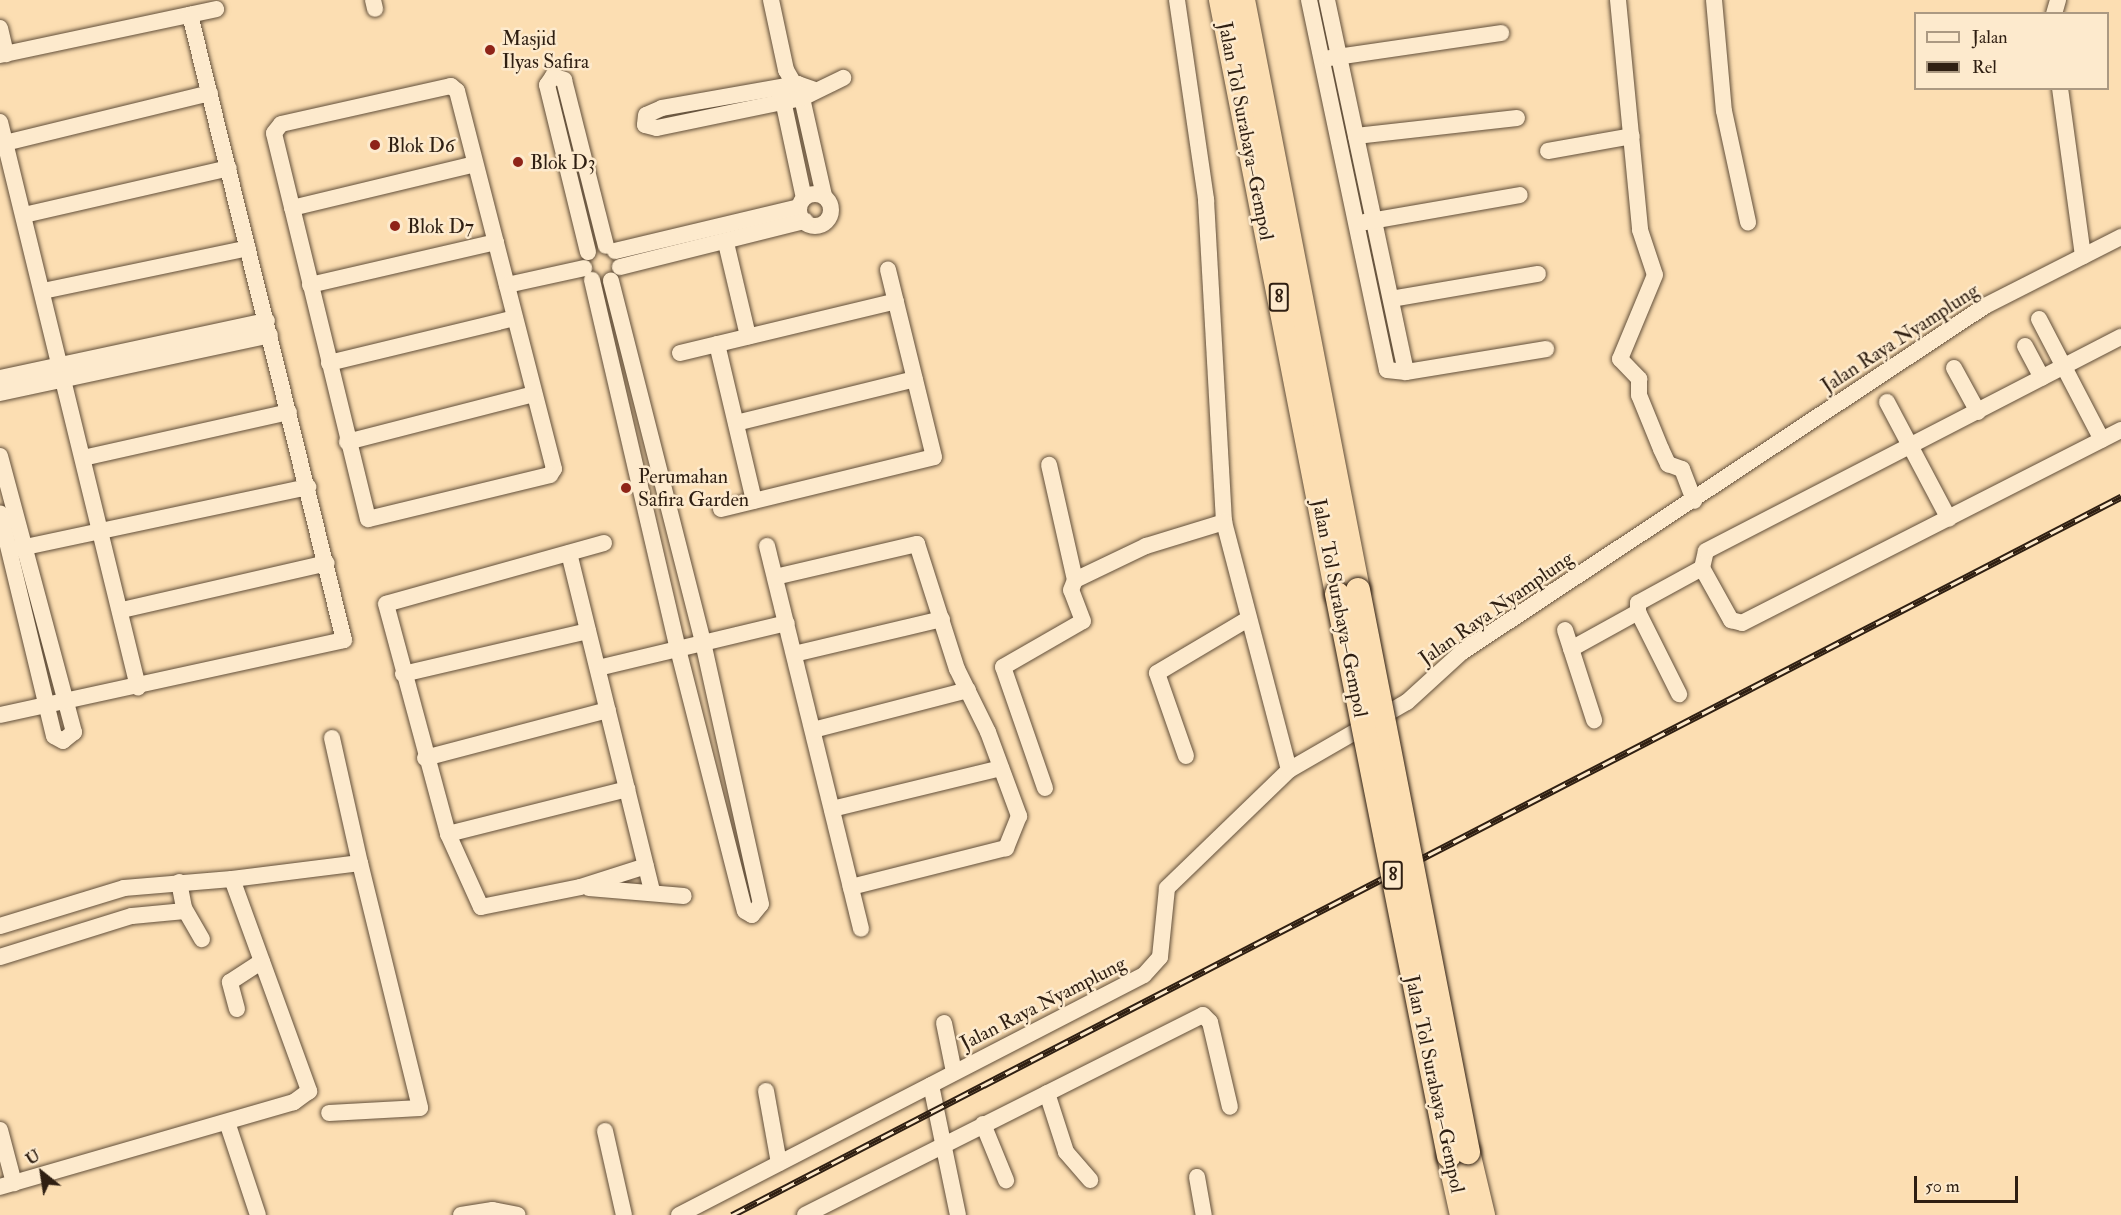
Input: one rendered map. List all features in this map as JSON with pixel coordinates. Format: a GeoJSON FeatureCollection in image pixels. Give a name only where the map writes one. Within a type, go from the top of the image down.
{"type":"FeatureCollection","features":[{"type":"Feature","properties":{"kind":"highway","name":"Jalan Tol Surabaya–Gempol"},"geometry":{"type":"LineString","coordinates":[[1221,0],[1347,592],[1459,1154],[1462,1215]]}},
{"type":"Feature","properties":{"kind":"highway","name":"Jalan Tol Surabaya–Gempol"},"geometry":{"type":"LineString","coordinates":[[1243,0],[1347,592]]}},
{"type":"Feature","properties":{"kind":"highway","name":"Jalan Tol Surabaya–Gempol"},"geometry":{"type":"LineString","coordinates":[[1459,1154],[1483,1215]]}},
{"type":"Feature","properties":{"kind":"street"},"geometry":{"type":"LineString","coordinates":[[771,0],[786,70],[781,94],[803,209]]}},
{"type":"Feature","properties":{"kind":"street"},"geometry":{"type":"LineString","coordinates":[[1177,0],[1206,200],[1224,522],[1239,591],[1289,770]]}},
{"type":"Feature","properties":{"kind":"street"},"geometry":{"type":"LineString","coordinates":[[1309,0],[1354,224],[1386,367],[1392,373],[1406,372],[1546,349]]}},
{"type":"Feature","properties":{"kind":"street"},"geometry":{"type":"LineString","coordinates":[[1327,0],[1406,372]]}},
{"type":"Feature","properties":{"kind":"street"},"geometry":{"type":"LineString","coordinates":[[1618,0],[1640,230],[1655,275],[1620,358],[1622,363],[1637,377],[1660,449],[1668,464],[1682,469],[1694,501]]}},
{"type":"Feature","properties":{"kind":"street"},"geometry":{"type":"LineString","coordinates":[[1714,0],[1724,111],[1748,222]]}},
{"type":"Feature","properties":{"kind":"street"},"geometry":{"type":"LineString","coordinates":[[0,28],[3,55],[216,9]]}},
{"type":"Feature","properties":{"kind":"street"},"geometry":{"type":"LineString","coordinates":[[0,715],[341,645],[344,638],[190,15]]}},
{"type":"Feature","properties":{"kind":"street"},"geometry":{"type":"LineString","coordinates":[[1321,60],[1501,33]]}},
{"type":"Feature","properties":{"kind":"street"},"geometry":{"type":"LineString","coordinates":[[507,285],[613,261],[803,209],[826,222],[831,208],[824,196],[805,90],[786,70]]}},
{"type":"Feature","properties":{"kind":"street"},"geometry":{"type":"LineString","coordinates":[[553,76],[564,80],[613,261],[703,642],[761,904],[757,914],[745,911],[678,649],[588,267],[547,85],[553,76]]}},
{"type":"Feature","properties":{"kind":"street"},"geometry":{"type":"LineString","coordinates":[[781,94],[657,129],[645,125],[646,114],[662,108],[781,94],[805,90],[843,78]]}},
{"type":"Feature","properties":{"kind":"street"},"geometry":{"type":"LineString","coordinates":[[454,87],[554,469],[528,480],[368,519],[347,442],[292,208],[275,138],[281,124],[454,87]]}},
{"type":"Feature","properties":{"kind":"street"},"geometry":{"type":"LineString","coordinates":[[2060,90],[2083,256]]}},
{"type":"Feature","properties":{"kind":"street"},"geometry":{"type":"LineString","coordinates":[[5,142],[210,93]]}},
{"type":"Feature","properties":{"kind":"street"},"geometry":{"type":"LineString","coordinates":[[1356,136],[1517,118]]}},
{"type":"Feature","properties":{"kind":"street"},"geometry":{"type":"LineString","coordinates":[[0,122],[122,610],[138,687]]}},
{"type":"Feature","properties":{"kind":"street"},"geometry":{"type":"LineString","coordinates":[[1548,151],[1632,136]]}},
{"type":"Feature","properties":{"kind":"street"},"geometry":{"type":"LineString","coordinates":[[292,208],[475,164]]}},
{"type":"Feature","properties":{"kind":"street"},"geometry":{"type":"LineString","coordinates":[[24,215],[229,168]]}},
{"type":"Feature","properties":{"kind":"street"},"geometry":{"type":"LineString","coordinates":[[1354,224],[1520,195]]}},
{"type":"Feature","properties":{"kind":"street"},"geometry":{"type":"LineString","coordinates":[[588,267],[726,243],[803,209],[824,196]]}},
{"type":"Feature","properties":{"kind":"street","name":"Jalan Raya Nyamplung"},"geometry":{"type":"LineString","coordinates":[[679,1215],[1152,968],[1160,957],[1167,888],[1289,770],[1407,702],[1448,662],[2004,295],[2121,237]]}},
{"type":"Feature","properties":{"kind":"street"},"geometry":{"type":"LineString","coordinates":[[310,285],[496,242]]}},
{"type":"Feature","properties":{"kind":"street"},"geometry":{"type":"LineString","coordinates":[[726,243],[748,336]]}},
{"type":"Feature","properties":{"kind":"street"},"geometry":{"type":"LineString","coordinates":[[43,291],[248,248]]}},
{"type":"Feature","properties":{"kind":"street"},"geometry":{"type":"LineString","coordinates":[[721,509],[934,457],[888,270]]}},
{"type":"Feature","properties":{"kind":"street"},"geometry":{"type":"LineString","coordinates":[[1391,299],[1538,274]]}},
{"type":"Feature","properties":{"kind":"street"},"geometry":{"type":"LineString","coordinates":[[680,352],[896,301]]}},
{"type":"Feature","properties":{"kind":"street"},"geometry":{"type":"LineString","coordinates":[[330,363],[515,318]]}},
{"type":"Feature","properties":{"kind":"street"},"geometry":{"type":"LineString","coordinates":[[2039,319],[2065,367],[2095,444]]}},
{"type":"Feature","properties":{"kind":"street"},"geometry":{"type":"LineString","coordinates":[[0,378],[62,370],[269,328]]}},
{"type":"Feature","properties":{"kind":"street"},"geometry":{"type":"LineString","coordinates":[[2121,338],[1706,551],[1702,568],[1731,620],[1739,624],[2121,430]]}},
{"type":"Feature","properties":{"kind":"street"},"geometry":{"type":"LineString","coordinates":[[717,344],[754,501]]}},
{"type":"Feature","properties":{"kind":"street"},"geometry":{"type":"LineString","coordinates":[[2025,346],[2043,378]]}},
{"type":"Feature","properties":{"kind":"street"},"geometry":{"type":"LineString","coordinates":[[1954,368],[1978,412]]}},
{"type":"Feature","properties":{"kind":"street"},"geometry":{"type":"LineString","coordinates":[[0,393],[62,370]]}},
{"type":"Feature","properties":{"kind":"street"},"geometry":{"type":"LineString","coordinates":[[736,423],[915,379]]}},
{"type":"Feature","properties":{"kind":"street"},"geometry":{"type":"LineString","coordinates":[[347,442],[534,394]]}},
{"type":"Feature","properties":{"kind":"street"},"geometry":{"type":"LineString","coordinates":[[1887,402],[1949,519]]}},
{"type":"Feature","properties":{"kind":"street"},"geometry":{"type":"LineString","coordinates":[[83,458],[289,412]]}},
{"type":"Feature","properties":{"kind":"street"},"geometry":{"type":"LineString","coordinates":[[0,456],[27,546],[74,734],[63,741],[55,738],[4,551],[0,513]]}},
{"type":"Feature","properties":{"kind":"street"},"geometry":{"type":"LineString","coordinates":[[1046,788],[1003,665],[1082,623],[1071,590],[1075,580],[1049,465]]}},
{"type":"Feature","properties":{"kind":"street"},"geometry":{"type":"LineString","coordinates":[[4,551],[308,487]]}},
{"type":"Feature","properties":{"kind":"street"},"geometry":{"type":"LineString","coordinates":[[1075,580],[1146,546],[1224,522]]}},
{"type":"Feature","properties":{"kind":"street"},"geometry":{"type":"LineString","coordinates":[[604,543],[388,600],[403,674],[448,834],[483,909],[580,887],[646,866]]}},
{"type":"Feature","properties":{"kind":"street"},"geometry":{"type":"LineString","coordinates":[[775,577],[913,543],[924,555],[942,619],[1020,821],[1010,845],[851,887]]}},
{"type":"Feature","properties":{"kind":"street"},"geometry":{"type":"LineString","coordinates":[[768,546],[861,929]]}},
{"type":"Feature","properties":{"kind":"street"},"geometry":{"type":"LineString","coordinates":[[569,553],[652,892]]}},
{"type":"Feature","properties":{"kind":"street"},"geometry":{"type":"LineString","coordinates":[[122,610],[327,563]]}},
{"type":"Feature","properties":{"kind":"street"},"geometry":{"type":"LineString","coordinates":[[1679,694],[1638,612],[1638,603],[1702,568]]}},
{"type":"Feature","properties":{"kind":"street"},"geometry":{"type":"LineString","coordinates":[[1571,650],[1638,612]]}},
{"type":"Feature","properties":{"kind":"street"},"geometry":{"type":"LineString","coordinates":[[1186,756],[1157,673],[1247,617]]}},
{"type":"Feature","properties":{"kind":"street"},"geometry":{"type":"LineString","coordinates":[[794,654],[942,619]]}},
{"type":"Feature","properties":{"kind":"street"},"geometry":{"type":"LineString","coordinates":[[598,668],[787,622]]}},
{"type":"Feature","properties":{"kind":"street"},"geometry":{"type":"LineString","coordinates":[[403,674],[588,630]]}},
{"type":"Feature","properties":{"kind":"street"},"geometry":{"type":"LineString","coordinates":[[1564,630],[1594,720]]}},
{"type":"Feature","properties":{"kind":"street"},"geometry":{"type":"LineString","coordinates":[[813,730],[968,690]]}},
{"type":"Feature","properties":{"kind":"street"},"geometry":{"type":"LineString","coordinates":[[425,758],[608,710]]}},
{"type":"Feature","properties":{"kind":"street"},"geometry":{"type":"LineString","coordinates":[[329,1113],[383,1114],[418,1101],[332,738]]}},
{"type":"Feature","properties":{"kind":"street"},"geometry":{"type":"LineString","coordinates":[[832,808],[1001,768]]}},
{"type":"Feature","properties":{"kind":"street"},"geometry":{"type":"LineString","coordinates":[[448,834],[627,789]]}},
{"type":"Feature","properties":{"kind":"street"},"geometry":{"type":"LineString","coordinates":[[0,957],[30,934],[129,904],[183,899],[232,879],[360,863]]}},
{"type":"Feature","properties":{"kind":"street"},"geometry":{"type":"LineString","coordinates":[[0,1130],[7,1185],[300,1100],[308,1086],[250,967],[232,879]]}},
{"type":"Feature","properties":{"kind":"street"},"geometry":{"type":"LineString","coordinates":[[580,887],[684,896]]}},
{"type":"Feature","properties":{"kind":"street"},"geometry":{"type":"LineString","coordinates":[[0,926],[30,934],[129,904],[183,899]]}},
{"type":"Feature","properties":{"kind":"street"},"geometry":{"type":"LineString","coordinates":[[183,899],[202,939]]}},
{"type":"Feature","properties":{"kind":"street"},"geometry":{"type":"LineString","coordinates":[[237,1009],[230,982],[250,967]]}},
{"type":"Feature","properties":{"kind":"street"},"geometry":{"type":"LineString","coordinates":[[805,1215],[1205,1015],[1230,1107]]}},
{"type":"Feature","properties":{"kind":"street"},"geometry":{"type":"LineString","coordinates":[[944,1023],[954,1072]]}},
{"type":"Feature","properties":{"kind":"street"},"geometry":{"type":"LineString","coordinates":[[930,1085],[946,1143],[958,1215]]}},
{"type":"Feature","properties":{"kind":"street"},"geometry":{"type":"LineString","coordinates":[[766,1091],[779,1163]]}},
{"type":"Feature","properties":{"kind":"street"},"geometry":{"type":"LineString","coordinates":[[1047,1093],[1066,1152],[1090,1180]]}},
{"type":"Feature","properties":{"kind":"street"},"geometry":{"type":"LineString","coordinates":[[226,1122],[258,1215]]}},
{"type":"Feature","properties":{"kind":"street"},"geometry":{"type":"LineString","coordinates":[[983,1125],[1006,1180]]}},
{"type":"Feature","properties":{"kind":"street"},"geometry":{"type":"LineString","coordinates":[[605,1131],[624,1215]]}},
{"type":"Feature","properties":{"kind":"street"},"geometry":{"type":"LineString","coordinates":[[1197,1177],[1204,1215]]}},
{"type":"Feature","properties":{"kind":"street"},"geometry":{"type":"LineString","coordinates":[[465,1214],[512,1214]]}},
{"type":"Feature","properties":{"kind":"railway"},"geometry":{"type":"LineString","coordinates":[[732,1215],[2121,497]]}},
{"type":"Feature","properties":{"kind":"place","name":"Masjid Ilyas Safira"},"geometry":{"type":"Point","coordinates":[490,50]}},
{"type":"Feature","properties":{"kind":"place","name":"Blok D6"},"geometry":{"type":"Point","coordinates":[375,145]}},
{"type":"Feature","properties":{"kind":"place","name":"Blok D3"},"geometry":{"type":"Point","coordinates":[518,162]}},
{"type":"Feature","properties":{"kind":"place","name":"Blok D7"},"geometry":{"type":"Point","coordinates":[395,226]}},
{"type":"Feature","properties":{"kind":"place","name":"Perumahan Safira Garden"},"geometry":{"type":"Point","coordinates":[626,488]}}]}
